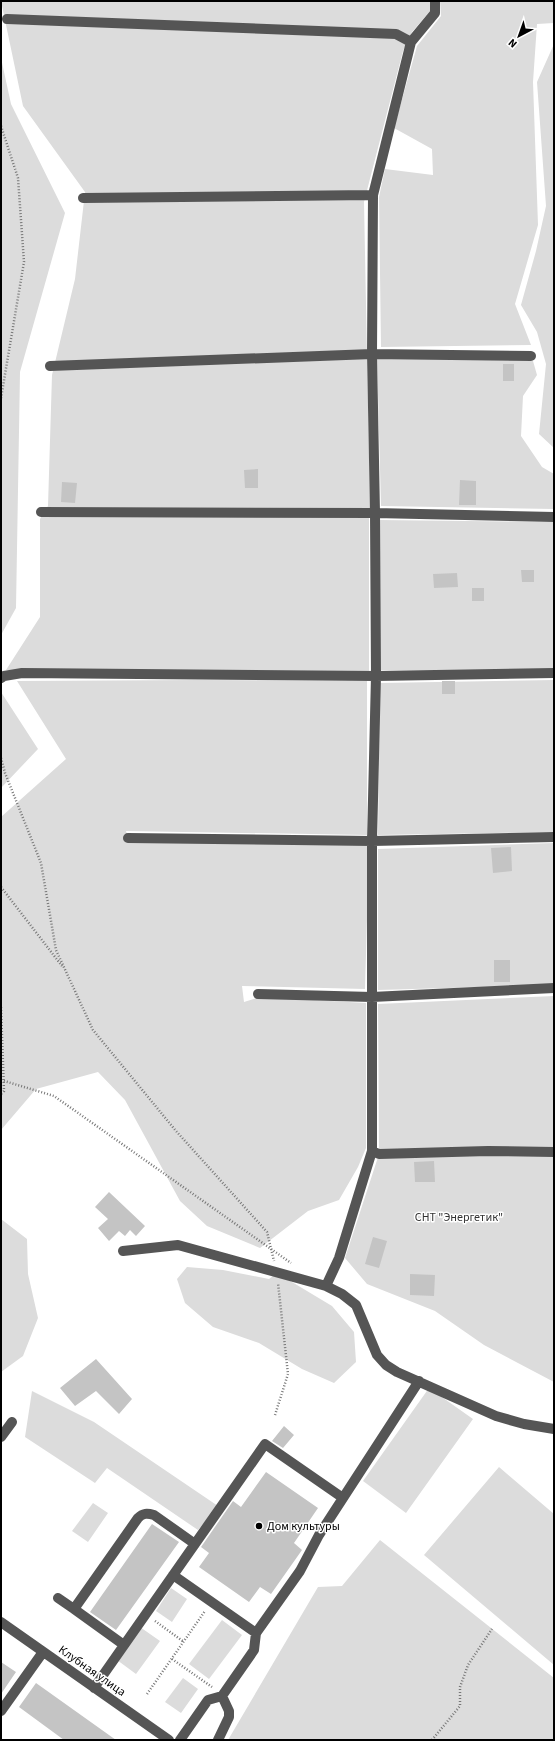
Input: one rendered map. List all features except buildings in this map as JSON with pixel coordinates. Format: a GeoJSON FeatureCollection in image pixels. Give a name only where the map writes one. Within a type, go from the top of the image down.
{"type":"FeatureCollection","features":[{"type":"Feature","properties":{"kind":"street"},"geometry":{"type":"LineString","coordinates":[[326,1286],[339,1258],[372,1151],[372,841],[376,676],[372,354],[373,195],[411,42],[435,13],[435,1]]}},
{"type":"Feature","properties":{"kind":"street"},"geometry":{"type":"LineString","coordinates":[[7,19],[396,34],[411,42]]}},
{"type":"Feature","properties":{"kind":"street"},"geometry":{"type":"LineString","coordinates":[[83,198],[373,195]]}},
{"type":"Feature","properties":{"kind":"street"},"geometry":{"type":"LineString","coordinates":[[50,366],[372,354],[531,356]]}},
{"type":"Feature","properties":{"kind":"street"},"geometry":{"type":"LineString","coordinates":[[41,512],[375,513],[554,517]]}},
{"type":"Feature","properties":{"kind":"street"},"geometry":{"type":"LineString","coordinates":[[1,678],[4,676],[22,673],[376,676],[554,673]]}},
{"type":"Feature","properties":{"kind":"street"},"geometry":{"type":"LineString","coordinates":[[128,838],[372,841],[554,837]]}},
{"type":"Feature","properties":{"kind":"street"},"geometry":{"type":"LineString","coordinates":[[258,994],[372,997],[554,988]]}},
{"type":"Feature","properties":{"kind":"street"},"geometry":{"type":"LineString","coordinates":[[372,1151],[379,1154],[488,1151],[554,1152]]}},
{"type":"Feature","properties":{"kind":"street"},"geometry":{"type":"LineString","coordinates":[[123,1251],[178,1245],[326,1286],[342,1294],[356,1305],[377,1355],[386,1365],[496,1416],[524,1424],[554,1429]]}},
{"type":"Feature","properties":{"kind":"street"},"geometry":{"type":"LineString","coordinates":[[180,1740],[208,1700],[222,1695],[254,1650],[256,1634],[300,1571],[319,1535],[342,1498],[419,1381]]}},
{"type":"Feature","properties":{"kind":"street"},"geometry":{"type":"LineString","coordinates":[[1,1438],[12,1422]]}},
{"type":"Feature","properties":{"kind":"street"},"geometry":{"type":"LineString","coordinates":[[94,1688],[265,1444],[342,1498]]}},
{"type":"Feature","properties":{"kind":"street"},"geometry":{"type":"LineString","coordinates":[[74,1609],[142,1514],[148,1513],[154,1515],[195,1544]]}},
{"type":"Feature","properties":{"kind":"street"},"geometry":{"type":"LineString","coordinates":[[173,1575],[256,1634]]}},
{"type":"Feature","properties":{"kind":"street"},"geometry":{"type":"LineString","coordinates":[[58,1598],[124,1645]]}},
{"type":"Feature","properties":{"kind":"street","name":"Клубная улица"},"geometry":{"type":"LineString","coordinates":[[1,1622],[169,1740]]}},
{"type":"Feature","properties":{"kind":"street"},"geometry":{"type":"LineString","coordinates":[[1,1711],[43,1652]]}},
{"type":"Feature","properties":{"kind":"street"},"geometry":{"type":"LineString","coordinates":[[218,1740],[229,1711],[222,1695]]}},
{"type":"Feature","properties":{"kind":"path"},"geometry":{"type":"LineString","coordinates":[[1,126],[18,178],[24,262],[1,398]]}},
{"type":"Feature","properties":{"kind":"path"},"geometry":{"type":"LineString","coordinates":[[1,758],[5,773],[41,863],[56,950],[93,1030],[176,1131],[267,1232],[277,1272],[288,1374],[275,1415]]}},
{"type":"Feature","properties":{"kind":"path"},"geometry":{"type":"LineString","coordinates":[[1,887],[65,969]]}},
{"type":"Feature","properties":{"kind":"path"},"geometry":{"type":"LineString","coordinates":[[1,1008],[2,1081],[4,1091],[1,1094]]}},
{"type":"Feature","properties":{"kind":"path"},"geometry":{"type":"LineString","coordinates":[[2,1081],[54,1096],[292,1264]]}},
{"type":"Feature","properties":{"kind":"path"},"geometry":{"type":"LineString","coordinates":[[147,1694],[211,1602]]}},
{"type":"Feature","properties":{"kind":"path"},"geometry":{"type":"LineString","coordinates":[[145,1615],[184,1642]]}},
{"type":"Feature","properties":{"kind":"path"},"geometry":{"type":"LineString","coordinates":[[432,1740],[460,1706],[460,1687],[468,1665],[492,1629]]}},
{"type":"Feature","properties":{"kind":"path"},"geometry":{"type":"LineString","coordinates":[[172,1659],[222,1695]]}},
{"type":"Feature","properties":{"kind":"green space"},"geometry":{"type":"Polygon","coordinates":[[[1,1],[430,1],[430,11],[412,32],[403,51],[364,202],[370,509],[369,671],[6,670],[40,617],[40,519],[48,506],[52,375],[75,279],[85,192],[23,106],[1,1]]]}},
{"type":"Feature","properties":{"kind":"green space"},"geometry":{"type":"Polygon","coordinates":[[[440,1],[554,1],[554,23],[537,24],[533,82],[538,225],[515,304],[531,345],[381,347],[379,197],[385,169],[433,175],[432,149],[394,128],[417,46],[441,16],[440,1]]]}},
{"type":"Feature","properties":{"kind":"green space"},"geometry":{"type":"Polygon","coordinates":[[[554,44],[554,448],[539,434],[546,364],[537,332],[521,305],[536,251],[546,206],[537,82],[554,44]]]}},
{"type":"Feature","properties":{"kind":"green space"},"geometry":{"type":"Polygon","coordinates":[[[1,58],[11,104],[65,213],[20,372],[16,608],[1,635],[1,58]]]}},
{"type":"Feature","properties":{"kind":"green space"},"geometry":{"type":"Polygon","coordinates":[[[377,357],[533,361],[537,375],[523,396],[521,436],[542,467],[554,474],[554,509],[381,506],[377,357]]]}},
{"type":"Feature","properties":{"kind":"green space"},"geometry":{"type":"Polygon","coordinates":[[[379,520],[554,522],[554,671],[379,670],[379,520]]]}},
{"type":"Feature","properties":{"kind":"green space"},"geometry":{"type":"Polygon","coordinates":[[[554,680],[554,832],[378,835],[380,683],[554,680]]]}},
{"type":"Feature","properties":{"kind":"green space"},"geometry":{"type":"Polygon","coordinates":[[[17,681],[367,681],[367,835],[126,831],[128,838],[363,843],[369,848],[365,989],[242,986],[244,1002],[260,997],[366,1003],[366,1148],[358,1167],[339,1200],[308,1211],[260,1248],[207,1226],[180,1201],[125,1100],[98,1072],[36,1089],[1,1130],[1,817],[66,759],[17,681]]]}},
{"type":"Feature","properties":{"kind":"green space"},"geometry":{"type":"Polygon","coordinates":[[[1,692],[38,749],[1,788],[1,692]]]}},
{"type":"Feature","properties":{"kind":"green space"},"geometry":{"type":"Polygon","coordinates":[[[554,843],[554,985],[378,990],[378,849],[554,843]]]}},
{"type":"Feature","properties":{"kind":"green space","name":"СНТ \"Энергетик\""},"geometry":{"type":"Polygon","coordinates":[[[554,996],[554,1382],[484,1345],[435,1311],[367,1284],[345,1258],[379,1154],[378,1004],[554,996]]]}},
{"type":"Feature","properties":{"kind":"green space"},"geometry":{"type":"Polygon","coordinates":[[[1,1219],[27,1239],[28,1274],[38,1318],[23,1356],[1,1372],[1,1219]]]}},
{"type":"Feature","properties":{"kind":"green space"},"geometry":{"type":"Polygon","coordinates":[[[187,1267],[223,1270],[269,1279],[277,1273],[332,1306],[354,1332],[356,1362],[334,1383],[302,1369],[259,1343],[213,1327],[185,1303],[177,1279],[187,1267]]]}},
{"type":"Feature","properties":{"kind":"green space"},"geometry":{"type":"Polygon","coordinates":[[[429,1388],[473,1419],[406,1513],[363,1481],[429,1388]]]}},
{"type":"Feature","properties":{"kind":"green space"},"geometry":{"type":"Polygon","coordinates":[[[32,1391],[94,1422],[218,1506],[198,1530],[107,1468],[95,1483],[25,1437],[32,1391]]]}},
{"type":"Feature","properties":{"kind":"green space"},"geometry":{"type":"Polygon","coordinates":[[[499,1467],[554,1514],[554,1665],[424,1555],[499,1467]]]}},
{"type":"Feature","properties":{"kind":"green space"},"geometry":{"type":"Polygon","coordinates":[[[93,1503],[108,1513],[88,1542],[72,1531],[93,1503]]]}},
{"type":"Feature","properties":{"kind":"green space"},"geometry":{"type":"Polygon","coordinates":[[[380,1540],[554,1678],[554,1740],[228,1740],[318,1587],[342,1586],[380,1540]]]}},
{"type":"Feature","properties":{"kind":"green space"},"geometry":{"type":"Polygon","coordinates":[[[171,1588],[187,1599],[172,1622],[156,1611],[171,1588]]]}},
{"type":"Feature","properties":{"kind":"green space"},"geometry":{"type":"Polygon","coordinates":[[[222,1620],[242,1635],[209,1679],[189,1664],[222,1620]]]}},
{"type":"Feature","properties":{"kind":"green space"},"geometry":{"type":"Polygon","coordinates":[[[140,1627],[160,1641],[136,1674],[117,1660],[140,1627]]]}},
{"type":"Feature","properties":{"kind":"green space"},"geometry":{"type":"Polygon","coordinates":[[[183,1678],[198,1689],[181,1713],[165,1702],[183,1678]]]}},
{"type":"Feature","properties":{"kind":"place","name":"Дом культуры"},"geometry":{"type":"Point","coordinates":[259,1526]}}]}
